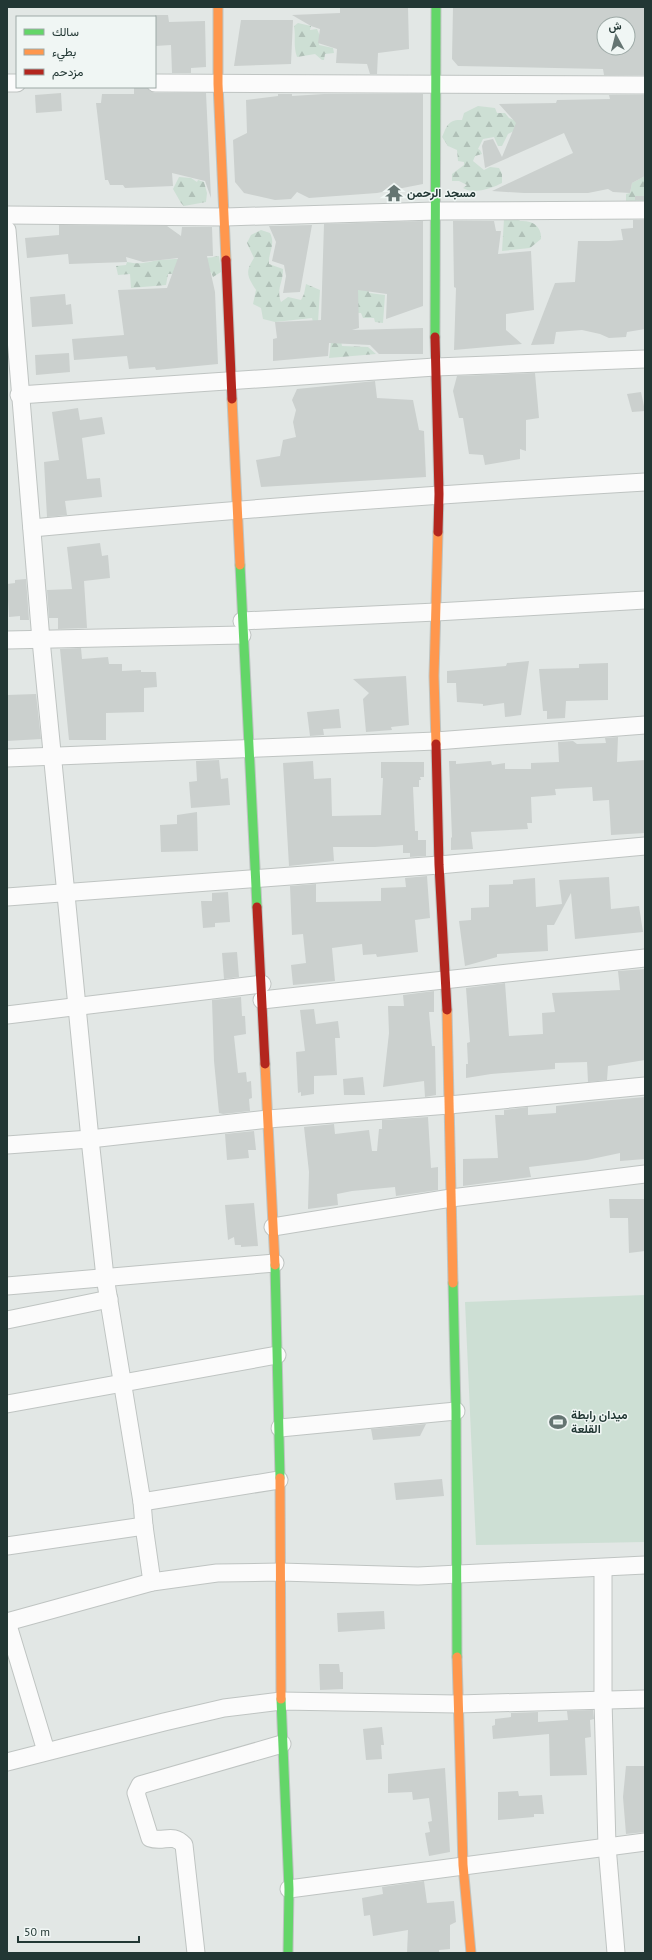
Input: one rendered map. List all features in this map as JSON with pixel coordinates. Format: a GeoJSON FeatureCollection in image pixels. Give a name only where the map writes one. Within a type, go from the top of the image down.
{"type":"FeatureCollection","features":[{"type":"Feature","properties":{"kind":"street"},"geometry":{"type":"LineString","coordinates":[[218,7],[218,84],[238,509],[242,628],[250,748],[255,879],[275,1263],[280,1428],[281,1701],[289,1889],[288,1953]]}},
{"type":"Feature","properties":{"kind":"street"},"geometry":{"type":"LineString","coordinates":[[436,7],[437,83],[435,367],[439,494],[434,676],[439,866],[446,981],[452,1306],[456,1411],[458,1574],[457,1704],[463,1865],[471,1953]]}},
{"type":"Feature","properties":{"kind":"street"},"geometry":{"type":"LineString","coordinates":[[156,84],[437,83],[645,85]]}},
{"type":"Feature","properties":{"kind":"street"},"geometry":{"type":"LineString","coordinates":[[7,215],[225,217],[436,211],[645,210]]}},
{"type":"Feature","properties":{"kind":"street"},"geometry":{"type":"LineString","coordinates":[[7,230],[19,395],[64,893],[90,1139],[105,1277],[142,1502],[152,1582]]}},
{"type":"Feature","properties":{"kind":"street"},"geometry":{"type":"LineString","coordinates":[[19,395],[232,379],[435,367],[645,359]]}},
{"type":"Feature","properties":{"kind":"street"},"geometry":{"type":"LineString","coordinates":[[32,528],[238,509],[439,494],[645,482]]}},
{"type":"Feature","properties":{"kind":"street"},"geometry":{"type":"LineString","coordinates":[[7,640],[41,640],[242,628],[436,612],[645,600]]}},
{"type":"Feature","properties":{"kind":"street"},"geometry":{"type":"LineString","coordinates":[[7,758],[52,755],[436,741],[645,725]]}},
{"type":"Feature","properties":{"kind":"street"},"geometry":{"type":"LineString","coordinates":[[7,897],[439,866],[645,846]]}},
{"type":"Feature","properties":{"kind":"street"},"geometry":{"type":"LineString","coordinates":[[7,1015],[76,1007],[262,992],[446,981],[645,958]]}},
{"type":"Feature","properties":{"kind":"street"},"geometry":{"type":"LineString","coordinates":[[7,1145],[90,1139],[268,1119],[449,1106],[645,1086]]}},
{"type":"Feature","properties":{"kind":"street"},"geometry":{"type":"LineString","coordinates":[[273,1227],[451,1198],[645,1174]]}},
{"type":"Feature","properties":{"kind":"street"},"geometry":{"type":"LineString","coordinates":[[7,1286],[275,1263]]}},
{"type":"Feature","properties":{"kind":"street"},"geometry":{"type":"LineString","coordinates":[[7,1320],[109,1299]]}},
{"type":"Feature","properties":{"kind":"street"},"geometry":{"type":"LineString","coordinates":[[7,1404],[277,1355]]}},
{"type":"Feature","properties":{"kind":"street"},"geometry":{"type":"LineString","coordinates":[[280,1428],[456,1411]]}},
{"type":"Feature","properties":{"kind":"street"},"geometry":{"type":"LineString","coordinates":[[142,1502],[279,1480]]}},
{"type":"Feature","properties":{"kind":"street"},"geometry":{"type":"LineString","coordinates":[[7,1546],[144,1526]]}},
{"type":"Feature","properties":{"kind":"street"},"geometry":{"type":"LineString","coordinates":[[46,1751],[7,1622],[152,1582],[217,1573],[280,1572],[418,1576],[645,1565]]}},
{"type":"Feature","properties":{"kind":"street"},"geometry":{"type":"LineString","coordinates":[[603,1568],[607,1846],[616,1953]]}},
{"type":"Feature","properties":{"kind":"street"},"geometry":{"type":"LineString","coordinates":[[7,1762],[46,1751],[224,1708],[281,1701],[457,1704],[645,1699]]}},
{"type":"Feature","properties":{"kind":"street"},"geometry":{"type":"LineString","coordinates":[[196,1953],[184,1845],[178,1839],[172,1838],[155,1840],[150,1838],[136,1793],[138,1788],[140,1785],[282,1744]]}},
{"type":"Feature","properties":{"kind":"street"},"geometry":{"type":"LineString","coordinates":[[289,1889],[645,1842]]}},
{"type":"Feature","properties":{"kind":"green space"},"geometry":{"type":"Polygon","coordinates":[[[298,23],[311,26],[310,30],[317,29],[320,36],[319,45],[333,48],[334,53],[325,54],[324,60],[315,54],[297,57],[295,49],[294,26],[298,23]]]}},
{"type":"Feature","properties":{"kind":"green space"},"geometry":{"type":"Polygon","coordinates":[[[478,106],[495,108],[497,113],[505,113],[509,118],[516,121],[519,120],[514,131],[508,134],[502,146],[498,146],[494,137],[483,139],[478,149],[482,154],[475,156],[473,161],[484,170],[490,167],[499,168],[502,174],[502,183],[488,189],[472,191],[463,188],[467,185],[459,181],[452,181],[452,174],[464,165],[464,162],[458,161],[457,150],[448,146],[442,137],[451,122],[462,120],[464,113],[478,106]]]}},
{"type":"Feature","properties":{"kind":"green space"},"geometry":{"type":"Polygon","coordinates":[[[645,176],[645,209],[626,203],[626,194],[630,193],[632,183],[645,176]]]}},
{"type":"Feature","properties":{"kind":"green space"},"geometry":{"type":"Polygon","coordinates":[[[179,177],[191,178],[197,182],[198,180],[204,182],[207,193],[206,202],[184,206],[173,189],[179,177]]]}},
{"type":"Feature","properties":{"kind":"green space"},"geometry":{"type":"Polygon","coordinates":[[[516,216],[520,221],[532,223],[538,227],[541,234],[541,239],[530,248],[502,251],[504,219],[516,216]]]}},
{"type":"Feature","properties":{"kind":"green space"},"geometry":{"type":"Polygon","coordinates":[[[261,230],[270,233],[272,237],[269,264],[283,269],[279,289],[281,302],[288,297],[301,300],[306,284],[320,290],[318,322],[313,322],[312,318],[275,322],[263,319],[261,308],[253,304],[256,290],[249,277],[248,271],[254,258],[247,243],[251,235],[261,230]]]}},
{"type":"Feature","properties":{"kind":"green space"},"geometry":{"type":"Polygon","coordinates":[[[219,256],[221,272],[213,277],[211,272],[168,274],[166,285],[131,288],[130,274],[118,275],[116,266],[126,265],[127,262],[140,263],[160,260],[219,256]]]}},
{"type":"Feature","properties":{"kind":"green space"},"geometry":{"type":"Polygon","coordinates":[[[369,280],[369,293],[385,295],[383,323],[375,322],[374,318],[363,318],[361,313],[356,313],[353,293],[369,280]]]}},
{"type":"Feature","properties":{"kind":"green space"},"geometry":{"type":"Polygon","coordinates":[[[341,341],[342,346],[368,347],[376,354],[329,358],[331,342],[341,341]]]}},
{"type":"Feature","properties":{"kind":"green space","name":"ميدان رابطة القلعة"},"geometry":{"type":"Polygon","coordinates":[[[645,1295],[645,1542],[476,1545],[465,1302],[645,1295]]]}},
{"type":"Feature","properties":{"kind":"building"},"geometry":{"type":"Polygon","coordinates":[[[340,7],[408,7],[409,49],[378,53],[377,74],[370,74],[367,64],[336,63],[337,49],[318,43],[320,29],[311,26],[292,15],[340,13],[340,7]]]}},
{"type":"Feature","properties":{"kind":"building"},"geometry":{"type":"Polygon","coordinates":[[[453,7],[645,7],[645,75],[604,75],[603,69],[458,66],[452,59],[453,7]]]}},
{"type":"Feature","properties":{"kind":"building"},"geometry":{"type":"Polygon","coordinates":[[[168,15],[169,22],[205,21],[206,67],[191,68],[191,73],[172,73],[171,45],[156,46],[155,16],[168,15]]]}},
{"type":"Feature","properties":{"kind":"building"},"geometry":{"type":"Polygon","coordinates":[[[241,20],[293,20],[291,64],[234,66],[241,20]]]}},
{"type":"Feature","properties":{"kind":"building"},"geometry":{"type":"Polygon","coordinates":[[[134,88],[147,88],[155,93],[206,93],[211,198],[205,181],[172,173],[173,186],[125,188],[123,185],[110,185],[108,180],[105,180],[96,103],[101,103],[102,94],[134,94],[134,88]]]}},
{"type":"Feature","properties":{"kind":"building"},"geometry":{"type":"Polygon","coordinates":[[[61,93],[62,111],[36,113],[35,95],[61,93]]]}},
{"type":"Feature","properties":{"kind":"building"},"geometry":{"type":"Polygon","coordinates":[[[278,94],[292,94],[292,96],[324,94],[423,94],[423,184],[377,193],[309,198],[297,192],[291,199],[275,200],[244,193],[235,182],[233,140],[247,133],[246,100],[278,96],[278,94]]]}},
{"type":"Feature","properties":{"kind":"building"},"geometry":{"type":"Polygon","coordinates":[[[609,95],[645,95],[645,176],[632,183],[630,193],[613,192],[608,189],[588,193],[524,193],[492,191],[573,153],[564,133],[485,168],[482,146],[484,141],[493,139],[502,157],[516,123],[499,104],[556,103],[557,100],[610,99],[609,95]]]}},
{"type":"Feature","properties":{"kind":"building"},"geometry":{"type":"Polygon","coordinates":[[[635,196],[645,196],[645,200],[635,200],[635,196]]]}},
{"type":"Feature","properties":{"kind":"building"},"geometry":{"type":"Polygon","coordinates":[[[633,220],[645,220],[645,329],[627,332],[626,337],[609,338],[600,334],[582,330],[556,332],[554,344],[531,345],[555,283],[575,282],[578,241],[623,240],[621,229],[633,228],[633,220]]]}},
{"type":"Feature","properties":{"kind":"building"},"geometry":{"type":"Polygon","coordinates":[[[423,221],[423,306],[386,319],[387,294],[358,290],[359,328],[352,330],[423,328],[423,354],[379,354],[370,345],[329,343],[328,356],[273,361],[273,339],[277,338],[275,322],[321,320],[324,224],[423,221]]]}},
{"type":"Feature","properties":{"kind":"building"},"geometry":{"type":"Polygon","coordinates":[[[453,221],[494,221],[496,231],[501,231],[498,254],[531,251],[534,310],[506,314],[506,330],[522,344],[454,350],[456,288],[454,287],[453,221]]]}},
{"type":"Feature","properties":{"kind":"building"},"geometry":{"type":"Polygon","coordinates":[[[59,225],[167,226],[181,236],[182,227],[212,227],[213,256],[207,256],[215,292],[218,364],[156,370],[155,367],[129,369],[127,356],[74,360],[72,339],[124,335],[118,290],[167,288],[178,258],[143,262],[126,257],[127,262],[69,264],[68,254],[27,258],[25,238],[59,235],[59,225]]]}},
{"type":"Feature","properties":{"kind":"building"},"geometry":{"type":"Polygon","coordinates":[[[312,225],[300,292],[283,293],[286,276],[284,265],[272,261],[276,242],[269,226],[312,225]]]}},
{"type":"Feature","properties":{"kind":"building"},"geometry":{"type":"Polygon","coordinates":[[[65,294],[66,305],[71,304],[73,324],[32,327],[30,297],[65,294]]]}},
{"type":"Feature","properties":{"kind":"building"},"geometry":{"type":"Polygon","coordinates":[[[69,353],[70,372],[36,375],[35,355],[69,353]]]}},
{"type":"Feature","properties":{"kind":"building"},"geometry":{"type":"Polygon","coordinates":[[[535,373],[539,418],[526,420],[526,451],[520,449],[520,459],[485,465],[483,455],[469,454],[463,418],[459,418],[453,391],[457,376],[535,373]]]}},
{"type":"Feature","properties":{"kind":"building"},"geometry":{"type":"Polygon","coordinates":[[[375,381],[377,398],[413,400],[419,430],[424,431],[426,477],[261,487],[256,460],[280,456],[283,440],[296,437],[293,422],[296,410],[292,400],[297,389],[375,381]]]}},
{"type":"Feature","properties":{"kind":"building"},"geometry":{"type":"Polygon","coordinates":[[[641,392],[645,411],[632,412],[627,394],[641,392]]]}},
{"type":"Feature","properties":{"kind":"building"},"geometry":{"type":"Polygon","coordinates":[[[78,408],[80,420],[102,417],[105,434],[82,438],[87,479],[100,478],[102,497],[65,501],[67,515],[47,517],[44,462],[59,460],[52,412],[78,408]]]}},
{"type":"Feature","properties":{"kind":"building"},"geometry":{"type":"Polygon","coordinates":[[[100,543],[102,556],[108,555],[110,578],[84,581],[87,628],[58,629],[58,618],[49,618],[47,590],[72,589],[67,547],[100,543]]]}},
{"type":"Feature","properties":{"kind":"building"},"geometry":{"type":"Polygon","coordinates":[[[26,579],[29,620],[20,620],[20,616],[9,617],[7,584],[15,583],[15,580],[26,579]]]}},
{"type":"Feature","properties":{"kind":"building"},"geometry":{"type":"Polygon","coordinates":[[[81,648],[82,659],[108,657],[109,664],[122,664],[122,671],[141,670],[141,672],[156,672],[157,687],[144,688],[144,712],[106,713],[106,740],[69,740],[60,649],[81,648]]]}},
{"type":"Feature","properties":{"kind":"building"},"geometry":{"type":"Polygon","coordinates":[[[529,661],[521,715],[505,717],[504,703],[483,706],[483,704],[457,702],[456,683],[447,683],[447,671],[506,666],[507,663],[529,661]]]}},
{"type":"Feature","properties":{"kind":"building"},"geometry":{"type":"Polygon","coordinates":[[[608,663],[608,700],[566,701],[565,718],[547,719],[547,711],[543,711],[539,669],[579,668],[579,664],[608,663]]]}},
{"type":"Feature","properties":{"kind":"building"},"geometry":{"type":"Polygon","coordinates":[[[406,676],[409,725],[391,727],[392,730],[366,732],[363,699],[369,693],[353,679],[406,676]]]}},
{"type":"Feature","properties":{"kind":"building"},"geometry":{"type":"Polygon","coordinates":[[[36,694],[41,739],[7,741],[7,695],[36,694]]]}},
{"type":"Feature","properties":{"kind":"building"},"geometry":{"type":"Polygon","coordinates":[[[339,709],[341,728],[323,729],[324,735],[310,736],[307,712],[339,709]]]}},
{"type":"Feature","properties":{"kind":"building"},"geometry":{"type":"Polygon","coordinates":[[[618,737],[617,762],[645,760],[645,833],[611,835],[609,800],[593,801],[592,787],[555,789],[556,795],[531,797],[532,823],[527,823],[528,829],[471,832],[473,849],[451,850],[452,837],[449,761],[456,761],[456,764],[491,761],[492,765],[505,763],[505,769],[531,769],[531,763],[559,762],[558,742],[573,741],[577,744],[606,743],[605,738],[618,737]]]}},
{"type":"Feature","properties":{"kind":"building"},"geometry":{"type":"Polygon","coordinates":[[[219,760],[221,779],[228,778],[230,805],[191,808],[189,782],[197,781],[196,761],[219,760]]]}},
{"type":"Feature","properties":{"kind":"building"},"geometry":{"type":"Polygon","coordinates":[[[313,761],[314,779],[331,778],[332,816],[381,815],[383,778],[381,778],[381,762],[424,762],[424,777],[420,777],[421,780],[419,780],[419,787],[413,787],[415,831],[418,831],[418,840],[426,840],[426,856],[410,857],[410,853],[403,853],[403,845],[333,847],[334,861],[289,866],[283,763],[313,761]]]}},
{"type":"Feature","properties":{"kind":"building"},"geometry":{"type":"Polygon","coordinates":[[[197,812],[198,851],[161,852],[160,825],[177,824],[177,815],[197,812]]]}},
{"type":"Feature","properties":{"kind":"building"},"geometry":{"type":"Polygon","coordinates":[[[427,876],[430,918],[415,920],[418,952],[377,957],[376,954],[363,955],[362,944],[332,948],[335,981],[293,985],[291,965],[306,963],[303,934],[292,935],[290,886],[316,884],[316,902],[381,901],[381,888],[406,887],[405,878],[427,876]]]}},
{"type":"Feature","properties":{"kind":"building"},"geometry":{"type":"Polygon","coordinates":[[[609,877],[611,909],[639,906],[643,932],[575,939],[571,893],[554,925],[547,925],[548,951],[497,954],[497,957],[465,966],[459,921],[471,920],[471,908],[489,907],[489,885],[513,884],[513,880],[535,878],[536,907],[562,904],[559,880],[609,877]]]}},
{"type":"Feature","properties":{"kind":"building"},"geometry":{"type":"Polygon","coordinates":[[[228,892],[230,922],[215,923],[215,927],[203,928],[201,901],[212,901],[212,893],[228,892]]]}},
{"type":"Feature","properties":{"kind":"building"},"geometry":{"type":"Polygon","coordinates":[[[237,952],[239,977],[224,979],[222,953],[237,952]]]}},
{"type":"Feature","properties":{"kind":"building"},"geometry":{"type":"Polygon","coordinates":[[[645,969],[645,1060],[608,1066],[607,1080],[588,1082],[587,1062],[555,1063],[555,1069],[491,1074],[466,1078],[466,1064],[468,1064],[467,1043],[470,1042],[466,988],[505,983],[509,1036],[543,1034],[542,1013],[555,1012],[552,993],[620,990],[618,971],[645,969]]]}},
{"type":"Feature","properties":{"kind":"building"},"geometry":{"type":"Polygon","coordinates":[[[434,991],[434,1012],[429,1012],[432,1046],[435,1046],[436,1095],[425,1097],[424,1081],[383,1087],[389,1033],[388,1006],[404,1006],[403,995],[434,991]]]}},
{"type":"Feature","properties":{"kind":"building"},"geometry":{"type":"Polygon","coordinates":[[[241,997],[242,1016],[245,1016],[246,1034],[234,1036],[238,1073],[246,1072],[247,1082],[251,1081],[252,1098],[249,1099],[250,1111],[223,1114],[219,1113],[214,1061],[212,1000],[241,997]]]}},
{"type":"Feature","properties":{"kind":"building"},"geometry":{"type":"Polygon","coordinates":[[[314,1009],[316,1024],[338,1021],[340,1038],[335,1038],[337,1075],[314,1076],[314,1094],[301,1096],[301,1092],[298,1093],[296,1052],[305,1051],[300,1010],[314,1009]]]}},
{"type":"Feature","properties":{"kind":"building"},"geometry":{"type":"Polygon","coordinates":[[[363,1077],[365,1095],[344,1095],[343,1079],[363,1077]]]}},
{"type":"Feature","properties":{"kind":"building"},"geometry":{"type":"Polygon","coordinates":[[[645,1097],[645,1159],[620,1161],[620,1153],[587,1160],[529,1167],[531,1177],[463,1186],[463,1159],[498,1158],[495,1115],[504,1115],[504,1110],[528,1107],[528,1115],[556,1113],[556,1106],[645,1097]]]}},
{"type":"Feature","properties":{"kind":"building"},"geometry":{"type":"Polygon","coordinates":[[[428,1117],[431,1168],[438,1167],[438,1190],[396,1196],[395,1187],[352,1191],[337,1194],[338,1205],[308,1209],[309,1172],[304,1127],[334,1124],[335,1134],[369,1130],[372,1151],[377,1151],[379,1129],[382,1129],[382,1120],[428,1117]]]}},
{"type":"Feature","properties":{"kind":"building"},"geometry":{"type":"Polygon","coordinates":[[[254,1131],[256,1150],[248,1150],[249,1158],[227,1160],[225,1134],[254,1131]]]}},
{"type":"Feature","properties":{"kind":"building"},"geometry":{"type":"Polygon","coordinates":[[[609,1199],[644,1199],[645,1251],[629,1253],[628,1218],[610,1218],[609,1199]]]}},
{"type":"Feature","properties":{"kind":"building"},"geometry":{"type":"Polygon","coordinates":[[[254,1203],[258,1246],[241,1247],[241,1245],[235,1245],[234,1237],[228,1240],[225,1205],[254,1203]]]}},
{"type":"Feature","properties":{"kind":"building"},"geometry":{"type":"Polygon","coordinates":[[[426,1424],[420,1436],[373,1440],[371,1429],[426,1424]]]}},
{"type":"Feature","properties":{"kind":"building"},"geometry":{"type":"Polygon","coordinates":[[[442,1479],[444,1496],[396,1500],[394,1483],[442,1479]]]}},
{"type":"Feature","properties":{"kind":"building"},"geometry":{"type":"Polygon","coordinates":[[[384,1611],[385,1629],[338,1632],[337,1613],[384,1611]]]}},
{"type":"Feature","properties":{"kind":"building"},"geometry":{"type":"Polygon","coordinates":[[[319,1664],[339,1664],[340,1672],[343,1672],[343,1689],[320,1690],[319,1664]]]}},
{"type":"Feature","properties":{"kind":"building"},"geometry":{"type":"Polygon","coordinates":[[[593,1710],[594,1719],[590,1720],[591,1737],[585,1738],[587,1775],[550,1776],[549,1734],[493,1739],[492,1726],[495,1725],[495,1719],[511,1717],[511,1713],[538,1712],[538,1722],[568,1720],[567,1711],[593,1710]]]}},
{"type":"Feature","properties":{"kind":"building"},"geometry":{"type":"Polygon","coordinates":[[[382,1727],[384,1745],[381,1745],[382,1759],[366,1760],[363,1729],[382,1727]]]}},
{"type":"Feature","properties":{"kind":"building"},"geometry":{"type":"Polygon","coordinates":[[[626,1766],[645,1766],[645,1832],[626,1834],[623,1797],[626,1766]]]}},
{"type":"Feature","properties":{"kind":"building"},"geometry":{"type":"Polygon","coordinates":[[[445,1768],[450,1852],[429,1856],[425,1833],[430,1832],[428,1822],[432,1821],[429,1798],[413,1800],[412,1792],[388,1793],[388,1774],[445,1768]]]}},
{"type":"Feature","properties":{"kind":"building"},"geometry":{"type":"Polygon","coordinates":[[[518,1791],[519,1796],[542,1795],[544,1814],[534,1814],[534,1817],[498,1820],[498,1792],[518,1791]]]}},
{"type":"Feature","properties":{"kind":"building"},"geometry":{"type":"Polygon","coordinates":[[[424,1881],[427,1903],[454,1901],[456,1922],[450,1925],[450,1949],[439,1950],[439,1953],[407,1953],[408,1930],[373,1936],[370,1915],[364,1916],[362,1898],[383,1894],[382,1887],[424,1881]]]}},
{"type":"Feature","properties":{"kind":"traffic: fast"},"geometry":{"type":"LineString","coordinates":[[435,337],[436,7]]}},
{"type":"Feature","properties":{"kind":"traffic: fast"},"geometry":{"type":"LineString","coordinates":[[240,565],[257,907]]}},
{"type":"Feature","properties":{"kind":"traffic: fast"},"geometry":{"type":"LineString","coordinates":[[275,1265],[280,1478]]}},
{"type":"Feature","properties":{"kind":"traffic: fast"},"geometry":{"type":"LineString","coordinates":[[453,1283],[456,1411],[457,1657]]}},
{"type":"Feature","properties":{"kind":"traffic: fast"},"geometry":{"type":"LineString","coordinates":[[281,1699],[289,1889],[288,1953]]}},
{"type":"Feature","properties":{"kind":"traffic: slow"},"geometry":{"type":"LineString","coordinates":[[218,7],[218,84],[226,260]]}},
{"type":"Feature","properties":{"kind":"traffic: slow"},"geometry":{"type":"LineString","coordinates":[[232,399],[240,565]]}},
{"type":"Feature","properties":{"kind":"traffic: slow"},"geometry":{"type":"LineString","coordinates":[[436,744],[434,676],[438,532]]}},
{"type":"Feature","properties":{"kind":"traffic: slow"},"geometry":{"type":"LineString","coordinates":[[447,1010],[453,1283]]}},
{"type":"Feature","properties":{"kind":"traffic: slow"},"geometry":{"type":"LineString","coordinates":[[265,1064],[275,1265]]}},
{"type":"Feature","properties":{"kind":"traffic: slow"},"geometry":{"type":"LineString","coordinates":[[280,1478],[281,1699]]}},
{"type":"Feature","properties":{"kind":"traffic: slow"},"geometry":{"type":"LineString","coordinates":[[457,1657],[463,1865],[471,1953]]}},
{"type":"Feature","properties":{"kind":"traffic: jam"},"geometry":{"type":"LineString","coordinates":[[226,260],[232,399]]}},
{"type":"Feature","properties":{"kind":"traffic: jam"},"geometry":{"type":"LineString","coordinates":[[435,337],[439,494],[438,532]]}},
{"type":"Feature","properties":{"kind":"traffic: jam"},"geometry":{"type":"LineString","coordinates":[[436,744],[439,865],[447,1010]]}},
{"type":"Feature","properties":{"kind":"traffic: jam"},"geometry":{"type":"LineString","coordinates":[[257,907],[265,1064]]}},
{"type":"Feature","properties":{"kind":"place","name":"مسجد الرحمن"},"geometry":{"type":"Point","coordinates":[394,193]}},
{"type":"Feature","properties":{"kind":"place","name":"ميدان رابطة القلعة"},"geometry":{"type":"Point","coordinates":[558,1422]}}]}
